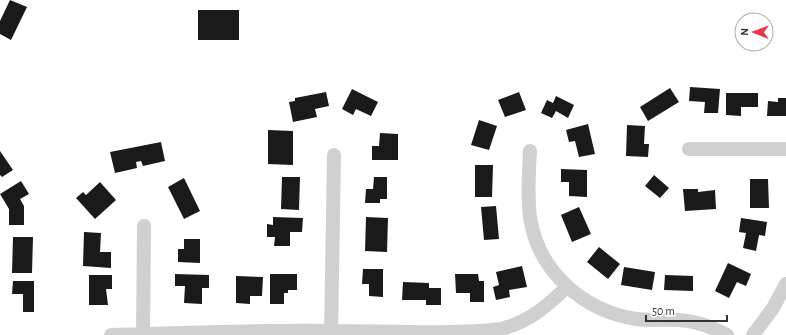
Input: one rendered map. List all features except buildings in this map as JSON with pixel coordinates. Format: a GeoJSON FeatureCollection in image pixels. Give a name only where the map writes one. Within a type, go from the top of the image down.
{"type":"FeatureCollection","features":[{"type":"Feature","properties":{"kind":"street"},"geometry":{"type":"LineString","coordinates":[[689,149],[786,149]]}},
{"type":"Feature","properties":{"kind":"street"},"geometry":{"type":"LineString","coordinates":[[530,151],[528,198],[533,230],[547,262],[567,287],[590,303],[612,314],[637,320],[680,320],[697,322],[727,335]]}},
{"type":"Feature","properties":{"kind":"street"},"geometry":{"type":"LineString","coordinates":[[332,333],[334,155]]}},
{"type":"Feature","properties":{"kind":"street"},"geometry":{"type":"LineString","coordinates":[[143,335],[144,226]]}},
{"type":"Feature","properties":{"kind":"street"},"geometry":{"type":"LineString","coordinates":[[753,335],[776,303],[786,284]]}},
{"type":"Feature","properties":{"kind":"street"},"geometry":{"type":"LineString","coordinates":[[111,335],[332,333],[441,334],[495,330],[518,324],[535,315],[567,287]]}}]}
